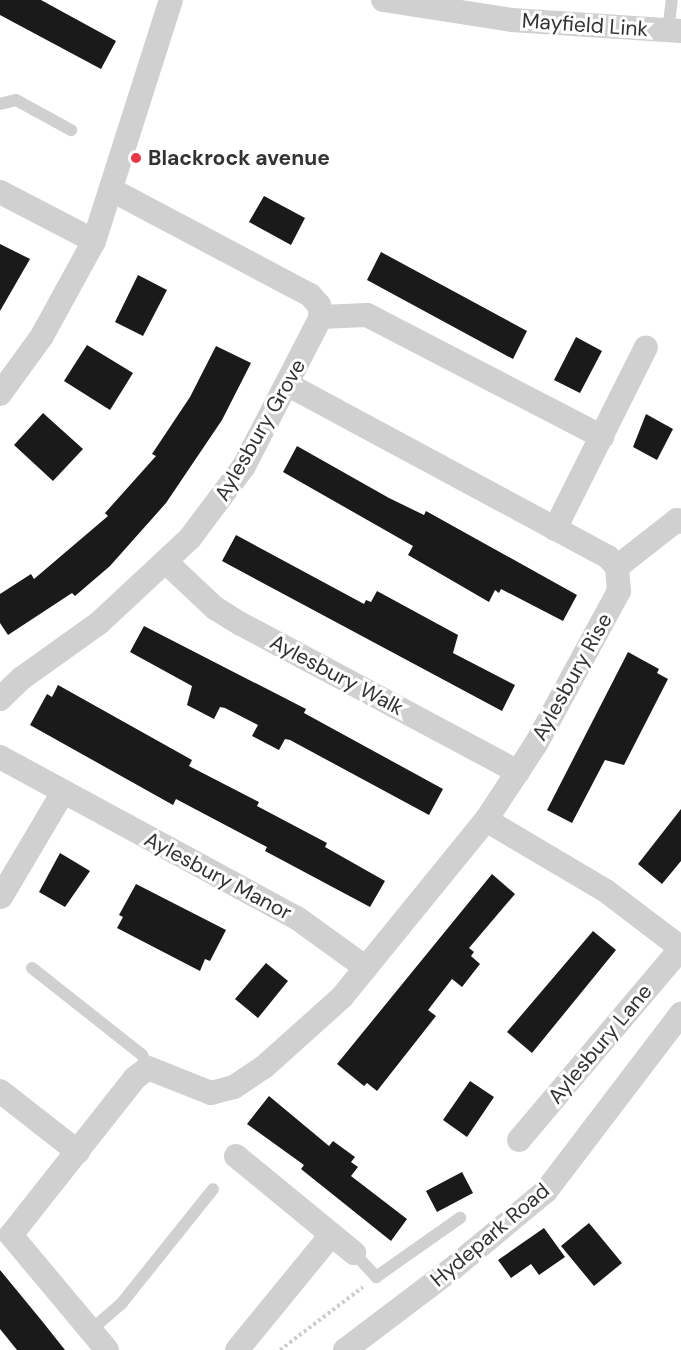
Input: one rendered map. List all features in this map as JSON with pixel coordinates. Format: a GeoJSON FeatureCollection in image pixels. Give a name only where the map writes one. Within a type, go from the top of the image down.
{"type":"FeatureCollection","features":[{"type":"Feature","properties":{"kind":"street"},"geometry":{"type":"LineString","coordinates":[[0,394],[42,336],[94,241],[171,0]]}},
{"type":"Feature","properties":{"kind":"street","name":"Mayfield Link"},"geometry":{"type":"LineString","coordinates":[[383,0],[512,20],[675,31]]}},
{"type":"Feature","properties":{"kind":"street"},"geometry":{"type":"LineString","coordinates":[[112,190],[310,295],[319,305],[321,318],[367,315],[602,437]]}},
{"type":"Feature","properties":{"kind":"street"},"geometry":{"type":"LineString","coordinates":[[0,192],[94,241]]}},
{"type":"Feature","properties":{"kind":"street","name":"Aylesbury Grove"},"geometry":{"type":"LineString","coordinates":[[0,699],[22,678],[99,623],[167,563],[220,502],[288,385],[321,318]]}},
{"type":"Feature","properties":{"kind":"street"},"geometry":{"type":"LineString","coordinates":[[555,529],[646,346]]}},
{"type":"Feature","properties":{"kind":"street"},"geometry":{"type":"LineString","coordinates":[[288,385],[608,557],[617,567],[677,520],[681,522]]}},
{"type":"Feature","properties":{"kind":"street","name":"Aylesbury Walk"},"geometry":{"type":"LineString","coordinates":[[167,563],[215,608],[241,624],[518,772]]}},
{"type":"Feature","properties":{"kind":"street","name":"Aylesbury Rise"},"geometry":{"type":"LineString","coordinates":[[147,1068],[211,1093],[234,1087],[264,1066],[342,997],[486,820],[518,772],[619,591],[617,567]]}},
{"type":"Feature","properties":{"kind":"street","name":"Aylesbury Manor"},"geometry":{"type":"LineString","coordinates":[[0,757],[297,918],[366,968]]}},
{"type":"Feature","properties":{"kind":"street"},"geometry":{"type":"LineString","coordinates":[[1,897],[63,792]]}},
{"type":"Feature","properties":{"kind":"street"},"geometry":{"type":"LineString","coordinates":[[486,820],[606,891],[681,948]]}},
{"type":"Feature","properties":{"kind":"street","name":"Aylesbury Lane"},"geometry":{"type":"LineString","coordinates":[[519,1140],[681,948]]}},
{"type":"Feature","properties":{"kind":"street","name":"Hydepark Road"},"geometry":{"type":"LineString","coordinates":[[345,1350],[452,1269],[546,1191],[681,1014]]}},
{"type":"Feature","properties":{"kind":"street"},"geometry":{"type":"LineString","coordinates":[[107,1350],[91,1330],[5,1240],[78,1152],[135,1078],[147,1068]]}},
{"type":"Feature","properties":{"kind":"street"},"geometry":{"type":"LineString","coordinates":[[0,1091],[78,1152]]}},
{"type":"Feature","properties":{"kind":"street"},"geometry":{"type":"LineString","coordinates":[[236,1156],[354,1253]]}},
{"type":"Feature","properties":{"kind":"street"},"geometry":{"type":"LineString","coordinates":[[237,1350],[331,1235]]}},
{"type":"Feature","properties":{"kind":"lane"},"geometry":{"type":"LineString","coordinates":[[672,0],[675,31]]}},
{"type":"Feature","properties":{"kind":"lane"},"geometry":{"type":"LineString","coordinates":[[0,104],[16,100],[71,130]]}},
{"type":"Feature","properties":{"kind":"lane"},"geometry":{"type":"LineString","coordinates":[[32,968],[141,1055],[147,1068]]}},
{"type":"Feature","properties":{"kind":"lane"},"geometry":{"type":"LineString","coordinates":[[91,1330],[121,1304],[213,1189]]}},
{"type":"Feature","properties":{"kind":"lane"},"geometry":{"type":"LineString","coordinates":[[354,1253],[376,1276],[460,1218]]}},
{"type":"Feature","properties":{"kind":"path"},"geometry":{"type":"LineString","coordinates":[[280,1350],[376,1276]]}},
{"type":"Feature","properties":{"kind":"building"},"geometry":{"type":"Polygon","coordinates":[[[0,0],[41,0],[116,41],[101,69],[0,15],[0,0]]]}},
{"type":"Feature","properties":{"kind":"building"},"geometry":{"type":"Polygon","coordinates":[[[264,196],[305,218],[291,245],[249,222],[264,196]]]}},
{"type":"Feature","properties":{"kind":"building"},"geometry":{"type":"Polygon","coordinates":[[[0,244],[30,259],[0,311],[0,244]]]}},
{"type":"Feature","properties":{"kind":"building"},"geometry":{"type":"Polygon","coordinates":[[[381,252],[527,331],[513,359],[367,280],[381,252]]]}},
{"type":"Feature","properties":{"kind":"building"},"geometry":{"type":"Polygon","coordinates":[[[138,275],[167,290],[143,336],[115,322],[138,275]]]}},
{"type":"Feature","properties":{"kind":"building"},"geometry":{"type":"Polygon","coordinates":[[[576,337],[602,351],[580,393],[554,380],[576,337]]]}},
{"type":"Feature","properties":{"kind":"building"},"geometry":{"type":"Polygon","coordinates":[[[87,345],[133,373],[110,410],[64,381],[87,345]]]}},
{"type":"Feature","properties":{"kind":"building"},"geometry":{"type":"Polygon","coordinates":[[[216,346],[251,363],[222,420],[166,503],[110,566],[75,596],[72,593],[8,635],[0,623],[0,594],[31,574],[34,579],[108,516],[105,513],[156,456],[152,454],[190,397],[216,346]]]}},
{"type":"Feature","properties":{"kind":"building"},"geometry":{"type":"Polygon","coordinates":[[[43,413],[83,449],[53,481],[14,445],[43,413]]]}},
{"type":"Feature","properties":{"kind":"building"},"geometry":{"type":"Polygon","coordinates":[[[646,414],[673,429],[657,460],[633,447],[646,414]]]}},
{"type":"Feature","properties":{"kind":"building"},"geometry":{"type":"Polygon","coordinates":[[[297,446],[389,498],[424,515],[426,511],[577,595],[563,621],[501,589],[499,593],[495,590],[489,602],[408,555],[413,546],[283,472],[297,446]]]}},
{"type":"Feature","properties":{"kind":"building"},"geometry":{"type":"Polygon","coordinates":[[[236,535],[364,604],[366,600],[371,602],[377,591],[458,635],[453,653],[515,685],[502,711],[222,561],[236,535]]]}},
{"type":"Feature","properties":{"kind":"building"},"geometry":{"type":"Polygon","coordinates":[[[144,626],[306,709],[304,713],[443,789],[429,815],[290,740],[285,739],[279,750],[252,736],[258,725],[225,708],[220,707],[214,719],[187,705],[192,686],[130,652],[144,626]]]}},
{"type":"Feature","properties":{"kind":"building"},"geometry":{"type":"Polygon","coordinates":[[[628,652],[659,669],[657,673],[668,679],[624,765],[605,760],[572,823],[547,810],[628,652]]]}},
{"type":"Feature","properties":{"kind":"building"},"geometry":{"type":"Polygon","coordinates":[[[58,685],[192,760],[189,766],[259,802],[257,806],[327,843],[325,847],[385,881],[370,907],[265,851],[267,847],[176,799],[173,805],[30,725],[47,694],[52,697],[58,685]]]}},
{"type":"Feature","properties":{"kind":"building"},"geometry":{"type":"Polygon","coordinates":[[[681,809],[681,861],[662,884],[638,864],[681,809]]]}},
{"type":"Feature","properties":{"kind":"building"},"geometry":{"type":"Polygon","coordinates":[[[60,853],[90,871],[65,907],[39,892],[60,853]]]}},
{"type":"Feature","properties":{"kind":"building"},"geometry":{"type":"Polygon","coordinates":[[[492,874],[515,894],[469,948],[474,952],[471,956],[480,964],[462,987],[452,979],[428,1010],[436,1016],[377,1091],[367,1083],[364,1086],[337,1064],[492,874]]]}},
{"type":"Feature","properties":{"kind":"building"},"geometry":{"type":"Polygon","coordinates":[[[136,884],[226,930],[210,961],[205,959],[200,971],[117,928],[123,917],[119,915],[136,884]]]}},
{"type":"Feature","properties":{"kind":"building"},"geometry":{"type":"Polygon","coordinates":[[[593,931],[616,950],[532,1053],[507,1032],[593,931]]]}},
{"type":"Feature","properties":{"kind":"building"},"geometry":{"type":"Polygon","coordinates":[[[266,963],[288,981],[258,1018],[235,999],[266,963]]]}},
{"type":"Feature","properties":{"kind":"building"},"geometry":{"type":"Polygon","coordinates":[[[470,1081],[494,1097],[467,1137],[443,1120],[470,1081]]]}},
{"type":"Feature","properties":{"kind":"building"},"geometry":{"type":"Polygon","coordinates":[[[269,1096],[329,1146],[333,1141],[355,1157],[351,1162],[358,1167],[351,1176],[407,1219],[391,1241],[301,1169],[304,1165],[247,1124],[269,1096]]]}},
{"type":"Feature","properties":{"kind":"building"},"geometry":{"type":"Polygon","coordinates":[[[462,1172],[473,1193],[437,1212],[426,1191],[462,1172]]]}},
{"type":"Feature","properties":{"kind":"building"},"geometry":{"type":"Polygon","coordinates":[[[589,1223],[622,1263],[594,1286],[561,1246],[589,1223]]]}},
{"type":"Feature","properties":{"kind":"building"},"geometry":{"type":"Polygon","coordinates":[[[544,1228],[565,1257],[539,1275],[531,1264],[511,1278],[498,1260],[544,1228]]]}},
{"type":"Feature","properties":{"kind":"building"},"geometry":{"type":"Polygon","coordinates":[[[0,1270],[65,1350],[17,1350],[0,1329],[0,1270]]]}},
{"type":"Feature","properties":{"kind":"place","name":"Blackrock avenue"},"geometry":{"type":"Point","coordinates":[136,158]}}]}
